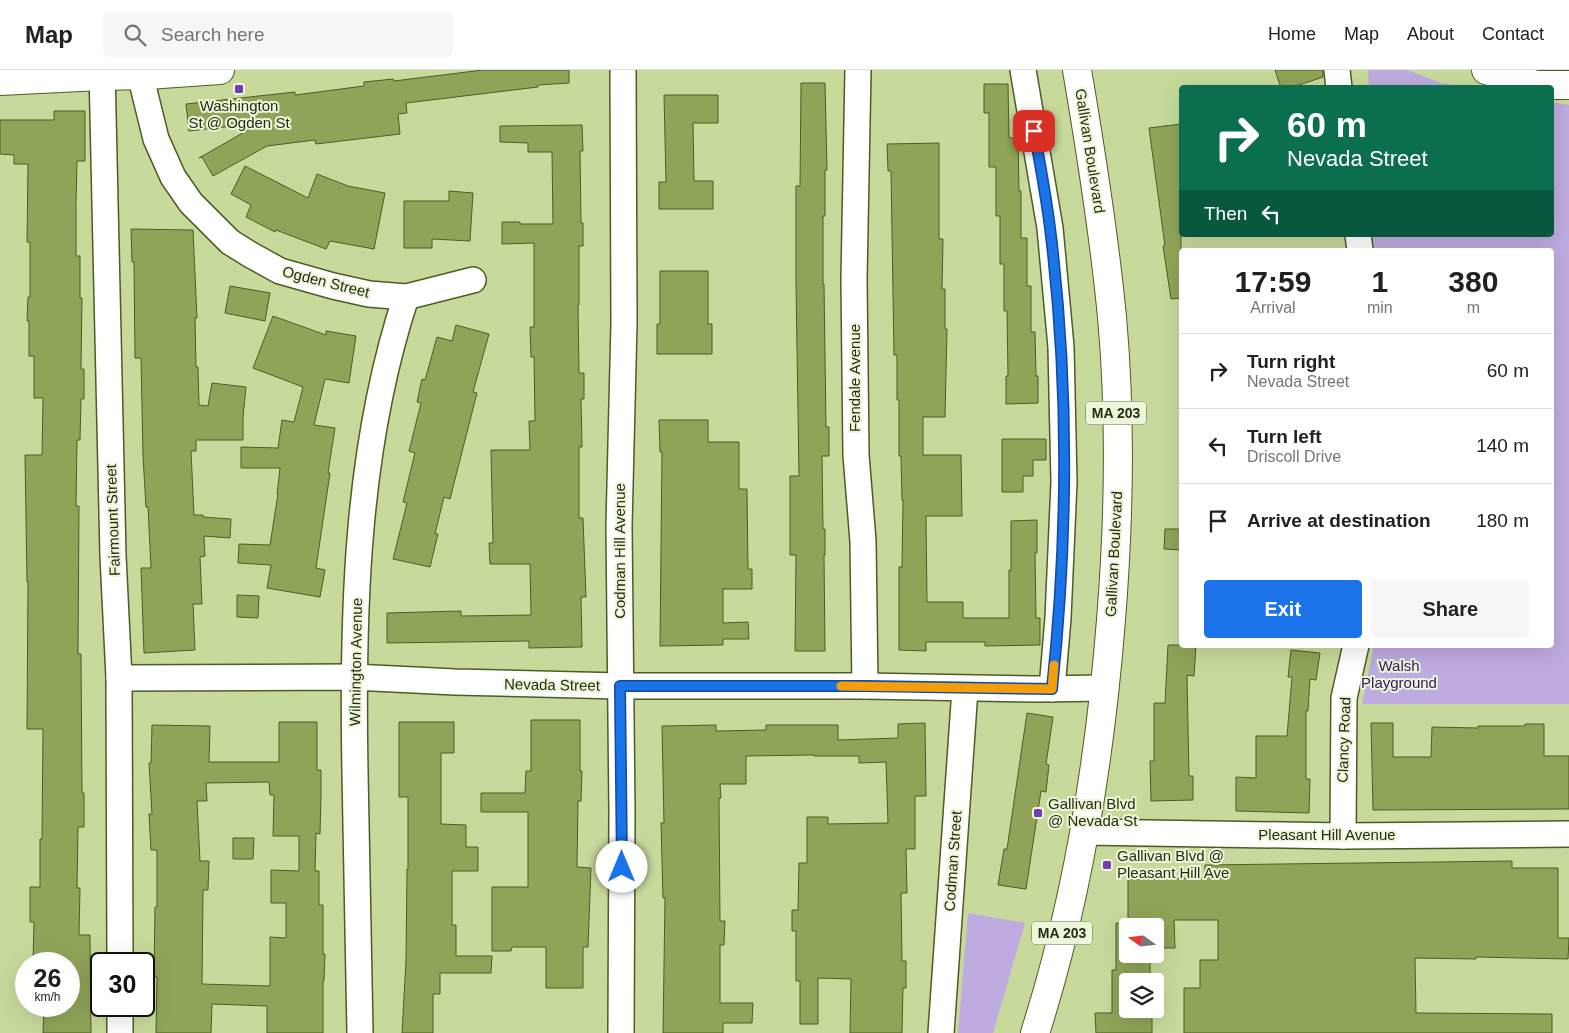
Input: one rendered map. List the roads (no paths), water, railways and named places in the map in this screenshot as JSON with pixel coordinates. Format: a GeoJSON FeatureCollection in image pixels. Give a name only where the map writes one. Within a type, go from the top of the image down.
{"type":"FeatureCollection","features":[{"type":"Feature","properties":{"kind":"main road"},"geometry":{"type":"LineString","coordinates":[[0,81],[101,73],[140,74],[220,70]]}},
{"type":"Feature","properties":{"kind":"main road","name":"Gallivan Boulevard"},"geometry":{"type":"LineString","coordinates":[[1035,1033],[1052,976],[1069,907],[1095,766],[1105,688],[1116,544],[1116,408],[1113,336],[1106,259],[1077,70]]}},
{"type":"Feature","properties":{"kind":"main road"},"geometry":{"type":"LineString","coordinates":[[1088,138],[1096,70]]}},
{"type":"Feature","properties":{"kind":"main road"},"geometry":{"type":"LineString","coordinates":[[1486,70],[1536,85],[1569,85]]}},
{"type":"Feature","properties":{"kind":"street","name":"Codman Hill Avenue"},"geometry":{"type":"LineString","coordinates":[[622,1033],[619,526],[624,323],[623,70]]}},
{"type":"Feature","properties":{"kind":"street","name":"Fendale Avenue"},"geometry":{"type":"LineString","coordinates":[[858,70],[854,279],[856,454],[864,541],[865,686]]}},
{"type":"Feature","properties":{"kind":"street"},"geometry":{"type":"LineString","coordinates":[[1023,70],[1050,228],[1061,347],[1064,482],[1058,618],[1052,689]]}},
{"type":"Feature","properties":{"kind":"street"},"geometry":{"type":"LineString","coordinates":[[1337,70],[1340,85]]}},
{"type":"Feature","properties":{"kind":"street","name":"Fairmount Street"},"geometry":{"type":"LineString","coordinates":[[101,73],[113,556],[118,678],[120,952]]}},
{"type":"Feature","properties":{"kind":"street","name":"Ogden Street"},"geometry":{"type":"LineString","coordinates":[[140,74],[156,139],[173,177],[191,203],[230,242],[280,271],[332,286],[369,294],[406,297],[473,280]]}},
{"type":"Feature","properties":{"kind":"street","name":"Wilmington Avenue"},"geometry":{"type":"LineString","coordinates":[[360,1033],[353,678],[360,531],[382,388],[406,297]]}},
{"type":"Feature","properties":{"kind":"street","name":"Clancy Road"},"geometry":{"type":"LineString","coordinates":[[1343,836],[1344,698],[1355,648]]}},
{"type":"Feature","properties":{"kind":"street","name":"Nevada Street"},"geometry":{"type":"LineString","coordinates":[[118,678],[353,678],[620,686],[865,686],[964,689],[1105,688]]}},
{"type":"Feature","properties":{"kind":"street","name":"Codman Street"},"geometry":{"type":"LineString","coordinates":[[941,1033],[964,689]]}},
{"type":"Feature","properties":{"kind":"street","name":"Pleasant Hill Avenue"},"geometry":{"type":"LineString","coordinates":[[1084,832],[1343,836],[1569,834]]}},
{"type":"Feature","properties":{"kind":"street"},"geometry":{"type":"LineString","coordinates":[[120,1017],[120,1033]]}},
{"type":"Feature","properties":{"kind":"place","name":"Washington St @ Ogden St"},"geometry":{"type":"Point","coordinates":[239,89]}},
{"type":"Feature","properties":{"kind":"place","name":"Gallivan Blvd @ Nevada St"},"geometry":{"type":"Point","coordinates":[1038,813]}},
{"type":"Feature","properties":{"kind":"place","name":"Gallivan Blvd @ Pleasant Hill Ave"},"geometry":{"type":"Point","coordinates":[1107,865]}},
{"type":"Feature","properties":{"kind":"park label","name":"Walsh Playground"},"geometry":{"type":"Point","coordinates":[1399,674]}}]}
